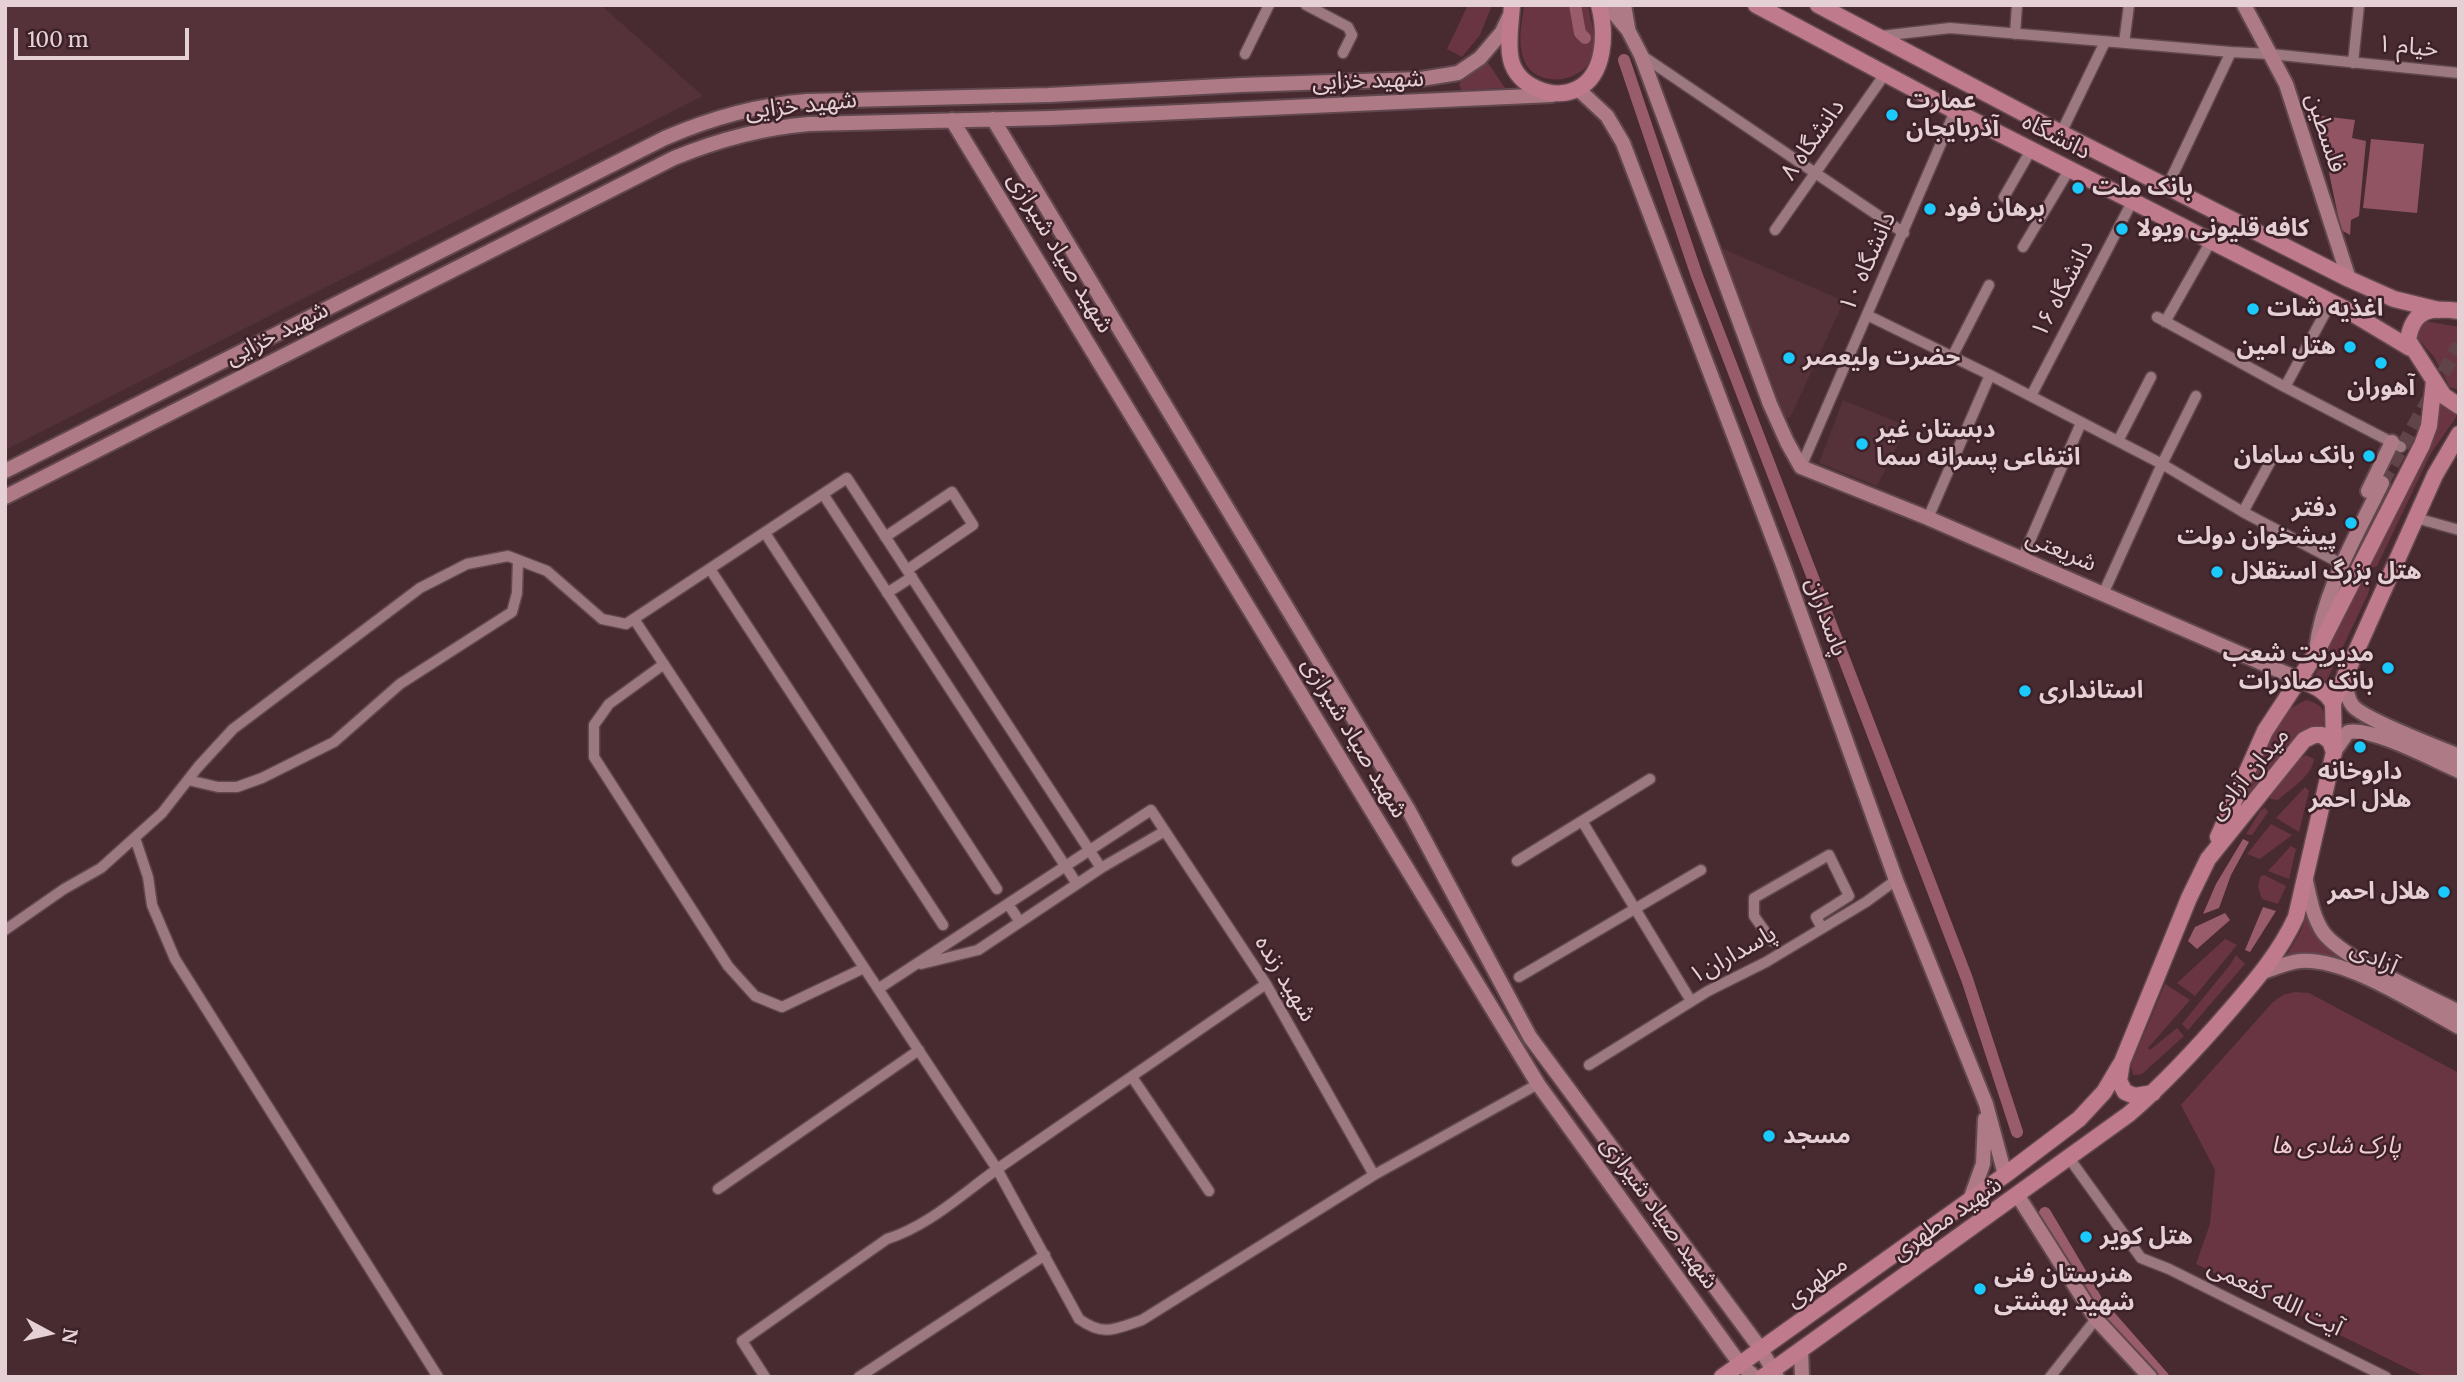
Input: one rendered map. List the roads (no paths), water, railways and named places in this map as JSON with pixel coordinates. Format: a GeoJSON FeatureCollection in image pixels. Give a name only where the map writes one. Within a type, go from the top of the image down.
{"type":"FeatureCollection","features":[{"type":"Feature","properties":{"kind":"main road"},"geometry":{"type":"LineString","coordinates":[[1512,7],[1509,48],[1511,62],[1528,84],[1539,90],[1559,94],[1578,89],[1590,78],[1601,53],[1603,38],[1599,5]]}},
{"type":"Feature","properties":{"kind":"main road"},"geometry":{"type":"LineString","coordinates":[[1607,5],[1628,30],[1641,55],[1770,404],[1801,467]]}},
{"type":"Feature","properties":{"kind":"main road"},"geometry":{"type":"LineString","coordinates":[[1624,5],[1628,30]]}},
{"type":"Feature","properties":{"kind":"main road","name":"دانشگاه"},"geometry":{"type":"LineString","coordinates":[[1756,5],[2069,170],[2331,302],[2410,348]]}},
{"type":"Feature","properties":{"kind":"main road","name":"دانشگاه"},"geometry":{"type":"LineString","coordinates":[[1818,5],[2061,133],[2349,279],[2394,299],[2440,310],[2459,311]]}},
{"type":"Feature","properties":{"kind":"main road","name":"فلسطین"},"geometry":{"type":"LineString","coordinates":[[2244,5],[2286,84],[2349,279]]}},
{"type":"Feature","properties":{"kind":"main road","name":"شهید خزایی"},"geometry":{"type":"LineString","coordinates":[[5,471],[664,138],[699,123],[738,111],[776,104],[1421,79],[1458,73],[1480,58],[1502,32],[1512,7]]}},
{"type":"Feature","properties":{"kind":"main road","name":"پاسداران"},"geometry":{"type":"LineString","coordinates":[[1578,89],[1607,116],[1623,143],[1783,565],[1896,880],[1986,1104],[2005,1175]]}},
{"type":"Feature","properties":{"kind":"main road","name":"شهید خزایی"},"geometry":{"type":"LineString","coordinates":[[5,497],[674,158],[707,144],[779,126],[1049,118],[1559,94]]}},
{"type":"Feature","properties":{"kind":"main road"},"geometry":{"type":"LineString","coordinates":[[1049,95],[1049,118]]}},
{"type":"Feature","properties":{"kind":"main road","name":"شهید صیاد شیرازی"},"geometry":{"type":"LineString","coordinates":[[993,119],[1408,809],[1530,1037],[1760,1348],[1771,1374]]}},
{"type":"Feature","properties":{"kind":"main road","name":"شهید صیاد شیرازی"},"geometry":{"type":"LineString","coordinates":[[952,120],[1538,1084],[1740,1364],[1755,1377]]}},
{"type":"Feature","properties":{"kind":"main road"},"geometry":{"type":"LineString","coordinates":[[2440,310],[2415,318],[2407,340],[2444,397],[2459,407]]}},
{"type":"Feature","properties":{"kind":"main road"},"geometry":{"type":"LineString","coordinates":[[2208,859],[2265,731],[2315,655],[2422,445],[2429,426],[2434,381]]}},
{"type":"Feature","properties":{"kind":"main road"},"geometry":{"type":"LineString","coordinates":[[2122,1062],[2119,1081],[2125,1092],[2135,1096],[2154,1093],[2203,1042],[2285,942],[2297,917],[2334,752],[2333,703],[2435,475],[2459,434]]}},
{"type":"Feature","properties":{"kind":"main road"},"geometry":{"type":"LineString","coordinates":[[2334,560],[2396,445]]}},
{"type":"Feature","properties":{"kind":"main road","name":"شریعتی"},"geometry":{"type":"LineString","coordinates":[[1801,467],[1928,518],[2301,680]]}},
{"type":"Feature","properties":{"kind":"main road"},"geometry":{"type":"LineString","coordinates":[[2315,655],[2320,620],[2340,569],[2382,484]]}},
{"type":"Feature","properties":{"kind":"main road"},"geometry":{"type":"LineString","coordinates":[[2359,571],[2386,584]]}},
{"type":"Feature","properties":{"kind":"main road"},"geometry":{"type":"LineString","coordinates":[[2345,674],[2349,700],[2355,709],[2385,725],[2459,756]]}},
{"type":"Feature","properties":{"kind":"main road"},"geometry":{"type":"LineString","coordinates":[[2301,680],[2321,689],[2333,703]]}},
{"type":"Feature","properties":{"kind":"main road"},"geometry":{"type":"LineString","coordinates":[[2334,752],[2348,733],[2358,730],[2459,771]]}},
{"type":"Feature","properties":{"kind":"main road","name":"میدان آزادی"},"geometry":{"type":"LineString","coordinates":[[2122,1062],[2189,898],[2208,859],[2304,740],[2314,735],[2322,735],[2330,741],[2334,752]]}},
{"type":"Feature","properties":{"kind":"main road","name":"آزادی"},"geometry":{"type":"LineString","coordinates":[[2306,881],[2313,911],[2324,934],[2355,958],[2459,1012]]}},
{"type":"Feature","properties":{"kind":"main road","name":"آزادی"},"geometry":{"type":"LineString","coordinates":[[2263,972],[2298,961],[2324,961],[2349,969],[2459,1027]]}},
{"type":"Feature","properties":{"kind":"main road","name":"شهید مطهری"},"geometry":{"type":"LineString","coordinates":[[2005,1175],[2080,1119],[2104,1092],[2122,1062]]}},
{"type":"Feature","properties":{"kind":"main road","name":"شهید مطهری"},"geometry":{"type":"LineString","coordinates":[[1771,1374],[1801,1349],[2018,1196],[2154,1093]]}},
{"type":"Feature","properties":{"kind":"main road"},"geometry":{"type":"LineString","coordinates":[[1970,1200],[1983,1164],[1986,1104]]}},
{"type":"Feature","properties":{"kind":"main road"},"geometry":{"type":"LineString","coordinates":[[2005,1175],[2096,1319],[2150,1377]]}},
{"type":"Feature","properties":{"kind":"main road","name":"مطهری"},"geometry":{"type":"LineString","coordinates":[[1722,1377],[2005,1175]]}},
{"type":"Feature","properties":{"kind":"main road"},"geometry":{"type":"LineString","coordinates":[[1801,1349],[1802,1377]]}},
{"type":"Feature","properties":{"kind":"street"},"geometry":{"type":"LineString","coordinates":[[1245,54],[1269,5]]}},
{"type":"Feature","properties":{"kind":"street"},"geometry":{"type":"LineString","coordinates":[[1306,5],[1348,27],[1352,36],[1343,53]]}},
{"type":"Feature","properties":{"kind":"street"},"geometry":{"type":"LineString","coordinates":[[2015,34],[2017,5]]}},
{"type":"Feature","properties":{"kind":"street"},"geometry":{"type":"LineString","coordinates":[[2124,43],[2129,5]]}},
{"type":"Feature","properties":{"kind":"street"},"geometry":{"type":"LineString","coordinates":[[2353,63],[2360,5]]}},
{"type":"Feature","properties":{"kind":"street","name":"خیام ۱"},"geometry":{"type":"LineString","coordinates":[[1876,36],[1936,28],[2270,54],[2459,73]]}},
{"type":"Feature","properties":{"kind":"street"},"geometry":{"type":"LineString","coordinates":[[2061,133],[2105,42]]}},
{"type":"Feature","properties":{"kind":"street"},"geometry":{"type":"LineString","coordinates":[[2167,187],[2231,52]]}},
{"type":"Feature","properties":{"kind":"street"},"geometry":{"type":"LineString","coordinates":[[1641,55],[1904,233]]}},
{"type":"Feature","properties":{"kind":"street","name":"دانشگاه ۸"},"geometry":{"type":"LineString","coordinates":[[1775,230],[1885,74]]}},
{"type":"Feature","properties":{"kind":"street","name":"دانشگاه ۱۰"},"geometry":{"type":"LineString","coordinates":[[1801,467],[1955,111]]}},
{"type":"Feature","properties":{"kind":"street"},"geometry":{"type":"LineString","coordinates":[[2004,197],[2031,150]]}},
{"type":"Feature","properties":{"kind":"street"},"geometry":{"type":"LineString","coordinates":[[2023,247],[2069,170]]}},
{"type":"Feature","properties":{"kind":"street","name":"دانشگاه ۱۶"},"geometry":{"type":"LineString","coordinates":[[2031,396],[2132,202]]}},
{"type":"Feature","properties":{"kind":"street"},"geometry":{"type":"LineString","coordinates":[[2211,241],[2161,320],[2396,445]]}},
{"type":"Feature","properties":{"kind":"street"},"geometry":{"type":"LineString","coordinates":[[1952,356],[1989,285]]}},
{"type":"Feature","properties":{"kind":"street"},"geometry":{"type":"LineString","coordinates":[[2285,387],[2331,302]]}},
{"type":"Feature","properties":{"kind":"street"},"geometry":{"type":"LineString","coordinates":[[1867,315],[2162,464],[2243,512],[2334,560]]}},
{"type":"Feature","properties":{"kind":"street"},"geometry":{"type":"LineString","coordinates":[[1928,518],[1990,375]]}},
{"type":"Feature","properties":{"kind":"street"},"geometry":{"type":"LineString","coordinates":[[2118,441],[2151,377]]}},
{"type":"Feature","properties":{"kind":"street"},"geometry":{"type":"LineString","coordinates":[[2103,594],[2196,396]]}},
{"type":"Feature","properties":{"kind":"street"},"geometry":{"type":"LineString","coordinates":[[2022,559],[2081,423]]}},
{"type":"Feature","properties":{"kind":"street"},"geometry":{"type":"LineString","coordinates":[[2243,512],[2275,453]]}},
{"type":"Feature","properties":{"kind":"street"},"geometry":{"type":"LineString","coordinates":[[5,930],[64,889],[102,868],[162,813],[233,729],[420,588],[467,564],[508,556],[547,571],[602,619],[626,625],[847,478],[1101,868]]}},
{"type":"Feature","properties":{"kind":"street"},"geometry":{"type":"LineString","coordinates":[[885,537],[952,492],[974,526],[909,573],[887,593]]}},
{"type":"Feature","properties":{"kind":"street"},"geometry":{"type":"LineString","coordinates":[[823,494],[1077,884]]}},
{"type":"Feature","properties":{"kind":"street"},"geometry":{"type":"LineString","coordinates":[[2416,518],[2459,530]]}},
{"type":"Feature","properties":{"kind":"street"},"geometry":{"type":"LineString","coordinates":[[765,533],[997,889]]}},
{"type":"Feature","properties":{"kind":"street"},"geometry":{"type":"LineString","coordinates":[[188,780],[218,787],[237,787],[262,778],[334,742],[400,684],[512,612],[517,593],[518,560]]}},
{"type":"Feature","properties":{"kind":"street"},"geometry":{"type":"LineString","coordinates":[[710,569],[943,925]]}},
{"type":"Feature","properties":{"kind":"street"},"geometry":{"type":"LineString","coordinates":[[634,619],[997,1169],[1079,1319],[1093,1329],[1113,1330],[1142,1320],[1374,1175],[1538,1084]]}},
{"type":"Feature","properties":{"kind":"street"},"geometry":{"type":"LineString","coordinates":[[664,664],[609,704],[594,725],[594,757],[728,966],[755,996],[782,1007],[864,968]]}},
{"type":"Feature","properties":{"kind":"street"},"geometry":{"type":"LineString","coordinates":[[1517,861],[1650,779]]}},
{"type":"Feature","properties":{"kind":"street","name":"شهید زنده"},"geometry":{"type":"LineString","coordinates":[[1090,850],[1151,810],[1266,984],[1374,1175]]}},
{"type":"Feature","properties":{"kind":"street"},"geometry":{"type":"LineString","coordinates":[[1582,821],[1691,1001]]}},
{"type":"Feature","properties":{"kind":"street"},"geometry":{"type":"LineString","coordinates":[[914,966],[978,950],[1101,868],[1165,831]]}},
{"type":"Feature","properties":{"kind":"street"},"geometry":{"type":"LineString","coordinates":[[135,838],[148,877],[156,916],[175,959],[438,1377]]}},
{"type":"Feature","properties":{"kind":"street"},"geometry":{"type":"LineString","coordinates":[[878,989],[1090,850]]}},
{"type":"Feature","properties":{"kind":"street"},"geometry":{"type":"LineString","coordinates":[[1772,941],[1754,916],[1754,898],[1829,855],[1849,896],[1816,917],[1822,928]]}},
{"type":"Feature","properties":{"kind":"street"},"geometry":{"type":"LineString","coordinates":[[1518,977],[1701,870]]}},
{"type":"Feature","properties":{"kind":"street","name":"پاسداران۱"},"geometry":{"type":"LineString","coordinates":[[1589,1065],[1691,1001],[1766,962],[1876,896],[1896,880]]}},
{"type":"Feature","properties":{"kind":"street"},"geometry":{"type":"LineString","coordinates":[[1008,904],[1020,922]]}},
{"type":"Feature","properties":{"kind":"street"},"geometry":{"type":"LineString","coordinates":[[765,1377],[742,1341],[887,1239],[907,1233],[929,1221],[997,1169],[1266,984]]}},
{"type":"Feature","properties":{"kind":"street"},"geometry":{"type":"LineString","coordinates":[[718,1189],[919,1050]]}},
{"type":"Feature","properties":{"kind":"street"},"geometry":{"type":"LineString","coordinates":[[1132,1077],[1209,1191]]}},
{"type":"Feature","properties":{"kind":"street","name":"آیت الله کفعمی"},"geometry":{"type":"LineString","coordinates":[[2069,1158],[2141,1258],[2169,1269],[2386,1377]]}},
{"type":"Feature","properties":{"kind":"street"},"geometry":{"type":"LineString","coordinates":[[859,1377],[1045,1255]]}},
{"type":"Feature","properties":{"kind":"street"},"geometry":{"type":"LineString","coordinates":[[2050,1377],[2096,1319]]}},
{"type":"Feature","properties":{"kind":"waterway"},"geometry":{"type":"LineString","coordinates":[[1575,5],[1580,33],[1585,38]]}},
{"type":"Feature","properties":{"kind":"waterway"},"geometry":{"type":"LineString","coordinates":[[1624,60],[1697,276],[1967,979],[2017,1132]]}},
{"type":"Feature","properties":{"kind":"waterway"},"geometry":{"type":"LineString","coordinates":[[2045,1213],[2098,1303],[2163,1377]]}},
{"type":"Feature","properties":{"kind":"tunnel"},"geometry":{"type":"LineString","coordinates":[[2382,483],[2459,345]]}},
{"type":"Feature","properties":{"kind":"place","name":"عمارت آذربایجان"},"geometry":{"type":"Point","coordinates":[1892,115]}},
{"type":"Feature","properties":{"kind":"place","name":"بانک ملت"},"geometry":{"type":"Point","coordinates":[2078,188]}},
{"type":"Feature","properties":{"kind":"place","name":"برهان فود"},"geometry":{"type":"Point","coordinates":[1930,209]}},
{"type":"Feature","properties":{"kind":"place","name":"کافه قلیونی ویولا"},"geometry":{"type":"Point","coordinates":[2122,229]}},
{"type":"Feature","properties":{"kind":"place","name":"اغذیه شات"},"geometry":{"type":"Point","coordinates":[2253,309]}},
{"type":"Feature","properties":{"kind":"place","name":"هتل امین"},"geometry":{"type":"Point","coordinates":[2350,347]}},
{"type":"Feature","properties":{"kind":"place","name":"حضرت ولیعصر"},"geometry":{"type":"Point","coordinates":[1789,358]}},
{"type":"Feature","properties":{"kind":"place","name":"آهوران"},"geometry":{"type":"Point","coordinates":[2381,363]}},
{"type":"Feature","properties":{"kind":"place","name":"دبستان غیر انتفاعی پسرانه سما"},"geometry":{"type":"Point","coordinates":[1862,444]}},
{"type":"Feature","properties":{"kind":"place","name":"بانک سامان"},"geometry":{"type":"Point","coordinates":[2369,456]}},
{"type":"Feature","properties":{"kind":"place","name":"دفتر پیشخوان دولت"},"geometry":{"type":"Point","coordinates":[2351,523]}},
{"type":"Feature","properties":{"kind":"place","name":"هتل بزرگ استقلال"},"geometry":{"type":"Point","coordinates":[2217,572]}},
{"type":"Feature","properties":{"kind":"place","name":"مدیریت شعب بانک صادرات"},"geometry":{"type":"Point","coordinates":[2388,668]}},
{"type":"Feature","properties":{"kind":"place","name":"استانداری"},"geometry":{"type":"Point","coordinates":[2025,691]}},
{"type":"Feature","properties":{"kind":"place","name":"داروخانه هلال احمر"},"geometry":{"type":"Point","coordinates":[2360,747]}},
{"type":"Feature","properties":{"kind":"place","name":"هلال احمر"},"geometry":{"type":"Point","coordinates":[2444,892]}},
{"type":"Feature","properties":{"kind":"place","name":"مسجد"},"geometry":{"type":"Point","coordinates":[1769,1136]}},
{"type":"Feature","properties":{"kind":"place","name":"هتل کویر"},"geometry":{"type":"Point","coordinates":[2086,1237]}},
{"type":"Feature","properties":{"kind":"place","name":"هنرستان فنی شهید بهشتی"},"geometry":{"type":"Point","coordinates":[1980,1289]}},
{"type":"Feature","properties":{"kind":"park label","name":"پارک شادی ها"},"geometry":{"type":"Point","coordinates":[2336,1146]}}]}
